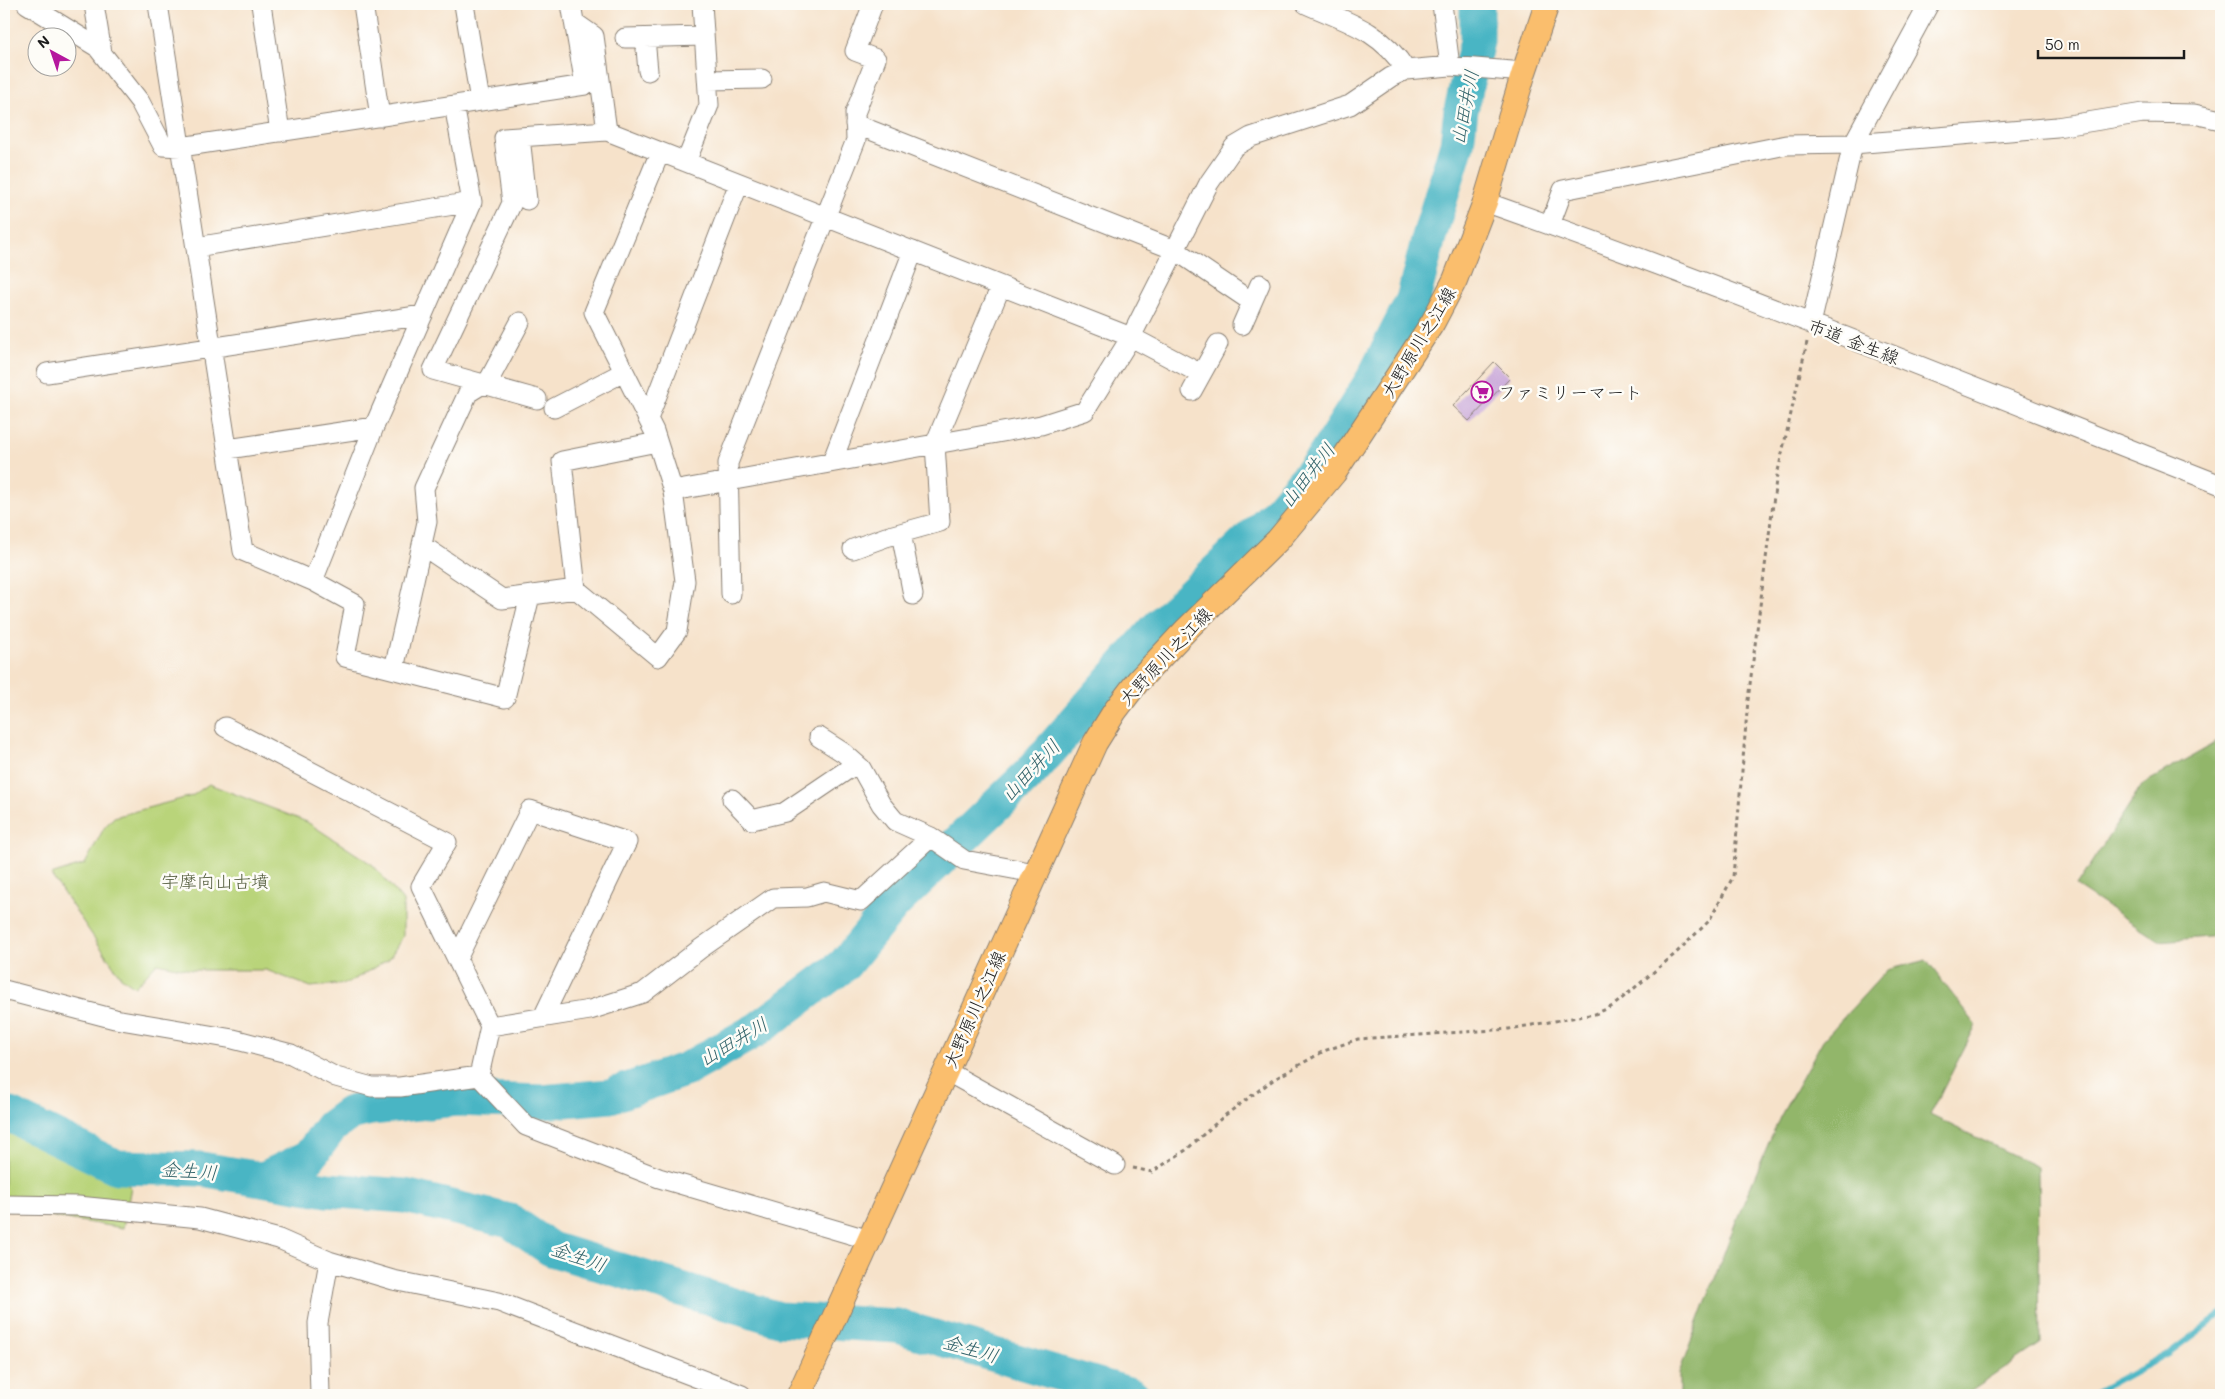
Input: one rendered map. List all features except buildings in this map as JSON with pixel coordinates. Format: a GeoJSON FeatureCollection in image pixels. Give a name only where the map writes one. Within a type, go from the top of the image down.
{"type":"FeatureCollection","features":[{"type":"Feature","properties":{"kind":"main road","name":"大野原川之江線"},"geometry":{"type":"LineString","coordinates":[[799,1395],[1095,743],[1115,711],[1160,656],[1278,540],[1334,473],[1433,322],[1455,280],[1485,202],[1524,72],[1547,4]]}},
{"type":"Feature","properties":{"kind":"street"},"geometry":{"type":"LineString","coordinates":[[27,4],[97,47],[140,102],[163,146],[181,148],[585,84],[573,13]]}},
{"type":"Feature","properties":{"kind":"street"},"geometry":{"type":"LineString","coordinates":[[94,4],[102,53]]}},
{"type":"Feature","properties":{"kind":"street"},"geometry":{"type":"LineString","coordinates":[[158,4],[213,348],[243,551],[313,581],[355,604],[345,657],[505,698],[530,596]]}},
{"type":"Feature","properties":{"kind":"street"},"geometry":{"type":"LineString","coordinates":[[261,4],[280,132]]}},
{"type":"Feature","properties":{"kind":"street"},"geometry":{"type":"LineString","coordinates":[[363,4],[380,117]]}},
{"type":"Feature","properties":{"kind":"street"},"geometry":{"type":"LineString","coordinates":[[464,4],[480,101]]}},
{"type":"Feature","properties":{"kind":"street"},"geometry":{"type":"LineString","coordinates":[[686,162],[709,105],[702,4]]}},
{"type":"Feature","properties":{"kind":"street"},"geometry":{"type":"LineString","coordinates":[[731,594],[728,463],[856,140],[855,113],[876,59],[855,51],[873,4]]}},
{"type":"Feature","properties":{"kind":"street"},"geometry":{"type":"LineString","coordinates":[[1306,4],[1372,32],[1396,54],[1406,70]]}},
{"type":"Feature","properties":{"kind":"street"},"geometry":{"type":"LineString","coordinates":[[1442,4],[1450,66]]}},
{"type":"Feature","properties":{"kind":"street"},"geometry":{"type":"LineString","coordinates":[[1810,324],[1853,144],[1929,4]]}},
{"type":"Feature","properties":{"kind":"street"},"geometry":{"type":"LineString","coordinates":[[573,13],[594,36],[607,131]]}},
{"type":"Feature","properties":{"kind":"street"},"geometry":{"type":"LineString","coordinates":[[625,38],[704,36]]}},
{"type":"Feature","properties":{"kind":"street"},"geometry":{"type":"LineString","coordinates":[[645,38],[648,71]]}},
{"type":"Feature","properties":{"kind":"street"},"geometry":{"type":"LineString","coordinates":[[673,491],[1042,426],[1085,411],[1131,336],[1209,183],[1234,147],[1251,137],[1350,105],[1391,77],[1406,70],[1450,66],[1524,72]]}},
{"type":"Feature","properties":{"kind":"street"},"geometry":{"type":"LineString","coordinates":[[708,80],[762,79]]}},
{"type":"Feature","properties":{"kind":"street"},"geometry":{"type":"LineString","coordinates":[[313,581],[374,427],[472,202],[454,105]]}},
{"type":"Feature","properties":{"kind":"street"},"geometry":{"type":"LineString","coordinates":[[1550,225],[1564,190],[1786,145],[1853,144],[2056,126],[2143,114],[2194,114],[2221,120]]}},
{"type":"Feature","properties":{"kind":"street"},"geometry":{"type":"LineString","coordinates":[[856,124],[1175,250],[1252,302]]}},
{"type":"Feature","properties":{"kind":"street"},"geometry":{"type":"LineString","coordinates":[[537,399],[433,370],[512,203],[504,138],[607,131],[1131,336],[1202,374]]}},
{"type":"Feature","properties":{"kind":"street"},"geometry":{"type":"LineString","coordinates":[[520,137],[528,200]]}},
{"type":"Feature","properties":{"kind":"street"},"geometry":{"type":"LineString","coordinates":[[657,442],[562,461],[576,589],[658,657],[677,631],[685,581],[673,491],[657,442],[648,419],[594,312],[660,152]]}},
{"type":"Feature","properties":{"kind":"street"},"geometry":{"type":"LineString","coordinates":[[648,419],[739,183]]}},
{"type":"Feature","properties":{"kind":"street"},"geometry":{"type":"LineString","coordinates":[[196,247],[472,202]]}},
{"type":"Feature","properties":{"kind":"street","name":"市道 金生線"},"geometry":{"type":"LineString","coordinates":[[1485,202],[1732,291],[1810,324],[2221,484]]}},
{"type":"Feature","properties":{"kind":"street"},"geometry":{"type":"LineString","coordinates":[[832,462],[913,251]]}},
{"type":"Feature","properties":{"kind":"street"},"geometry":{"type":"LineString","coordinates":[[1242,325],[1260,284]]}},
{"type":"Feature","properties":{"kind":"street"},"geometry":{"type":"LineString","coordinates":[[853,549],[940,522],[936,444],[1001,286]]}},
{"type":"Feature","properties":{"kind":"street"},"geometry":{"type":"LineString","coordinates":[[47,373],[423,315]]}},
{"type":"Feature","properties":{"kind":"street"},"geometry":{"type":"LineString","coordinates":[[394,669],[427,522],[424,488],[468,393],[489,380],[520,322]]}},
{"type":"Feature","properties":{"kind":"street"},"geometry":{"type":"LineString","coordinates":[[1192,391],[1218,344]]}},
{"type":"Feature","properties":{"kind":"street"},"geometry":{"type":"LineString","coordinates":[[554,408],[624,372]]}},
{"type":"Feature","properties":{"kind":"street"},"geometry":{"type":"LineString","coordinates":[[228,449],[374,427]]}},
{"type":"Feature","properties":{"kind":"street"},"geometry":{"type":"LineString","coordinates":[[900,533],[913,595]]}},
{"type":"Feature","properties":{"kind":"street"},"geometry":{"type":"LineString","coordinates":[[429,550],[502,599],[576,589]]}},
{"type":"Feature","properties":{"kind":"street"},"geometry":{"type":"LineString","coordinates":[[225,727],[447,842],[422,886],[490,1026],[479,1076]]}},
{"type":"Feature","properties":{"kind":"street"},"geometry":{"type":"LineString","coordinates":[[819,738],[861,768],[881,804],[895,821],[931,837],[964,860],[1035,873]]}},
{"type":"Feature","properties":{"kind":"street"},"geometry":{"type":"LineString","coordinates":[[732,799],[752,820],[785,812],[856,764]]}},
{"type":"Feature","properties":{"kind":"street"},"geometry":{"type":"LineString","coordinates":[[457,959],[530,810],[627,842],[543,1017]]}},
{"type":"Feature","properties":{"kind":"street"},"geometry":{"type":"LineString","coordinates":[[490,1026],[590,1010],[644,993],[700,949],[773,898],[807,897],[824,892],[861,901],[931,837]]}},
{"type":"Feature","properties":{"kind":"street"},"geometry":{"type":"LineString","coordinates":[[4,990],[115,1020],[233,1039],[291,1054],[336,1077],[372,1087],[400,1086],[479,1076]]}},
{"type":"Feature","properties":{"kind":"street"},"geometry":{"type":"LineString","coordinates":[[946,1071],[1115,1165]]}},
{"type":"Feature","properties":{"kind":"street"},"geometry":{"type":"LineString","coordinates":[[479,1076],[526,1126],[659,1178],[870,1240]]}},
{"type":"Feature","properties":{"kind":"street"},"geometry":{"type":"LineString","coordinates":[[4,1205],[78,1206],[200,1218],[279,1238],[330,1261],[393,1280],[498,1302],[742,1395]]}},
{"type":"Feature","properties":{"kind":"street"},"geometry":{"type":"LineString","coordinates":[[320,1395],[318,1323],[330,1261]]}},
{"type":"Feature","properties":{"kind":"path"},"geometry":{"type":"LineString","coordinates":[[1115,1165],[1152,1172],[1186,1150],[1224,1116],[1273,1080],[1324,1050],[1358,1039],[1509,1029],[1595,1014],[1613,1006],[1675,954],[1709,921],[1733,877],[1748,700],[1776,480],[1810,324]]}},
{"type":"Feature","properties":{"kind":"green space"},"geometry":{"type":"Polygon","coordinates":[[[2221,740],[2221,936],[2159,941],[2076,886],[2143,784],[2221,740]]]}},
{"type":"Feature","properties":{"kind":"green space","name":"宇摩向山古墳"},"geometry":{"type":"Polygon","coordinates":[[[209,784],[307,822],[373,865],[403,901],[403,936],[389,959],[348,983],[311,987],[266,970],[192,970],[157,963],[135,987],[121,977],[51,875],[85,864],[104,828],[114,817],[192,796],[209,784]]]}},
{"type":"Feature","properties":{"kind":"green space"},"geometry":{"type":"Polygon","coordinates":[[[1926,960],[1976,1025],[1930,1115],[2038,1167],[2040,1344],[1964,1395],[1679,1395],[1679,1373],[1736,1221],[1780,1117],[1823,1040],[1887,970],[1926,960]]]}},
{"type":"Feature","properties":{"kind":"green space"},"geometry":{"type":"Polygon","coordinates":[[[4,1132],[78,1156],[131,1187],[123,1228],[4,1209],[4,1132]]]}},
{"type":"Feature","properties":{"kind":"waterway","name":"山田井川"},"geometry":{"type":"LineString","coordinates":[[263,1179],[309,1157],[331,1127],[350,1113],[371,1108],[456,1099],[542,1102],[610,1096],[687,1069],[758,1029],[844,965],[894,904],[1030,773],[1155,630],[1275,515],[1322,460],[1373,379],[1413,300],[1429,237],[1457,144],[1461,110],[1477,41],[1477,4]]}},
{"type":"Feature","properties":{"kind":"waterway","name":"金生川"},"geometry":{"type":"LineString","coordinates":[[4,1112],[117,1167],[201,1169],[327,1190],[405,1196],[510,1221],[551,1249],[779,1319],[897,1326],[1132,1395]]}},
{"type":"Feature","properties":{"kind":"waterway"},"geometry":{"type":"LineString","coordinates":[[2092,1395],[2169,1353],[2221,1314]]}},
{"type":"Feature","properties":{"kind":"place","name":"ファミリーマート"},"geometry":{"type":"Point","coordinates":[1482,392]}}]}
